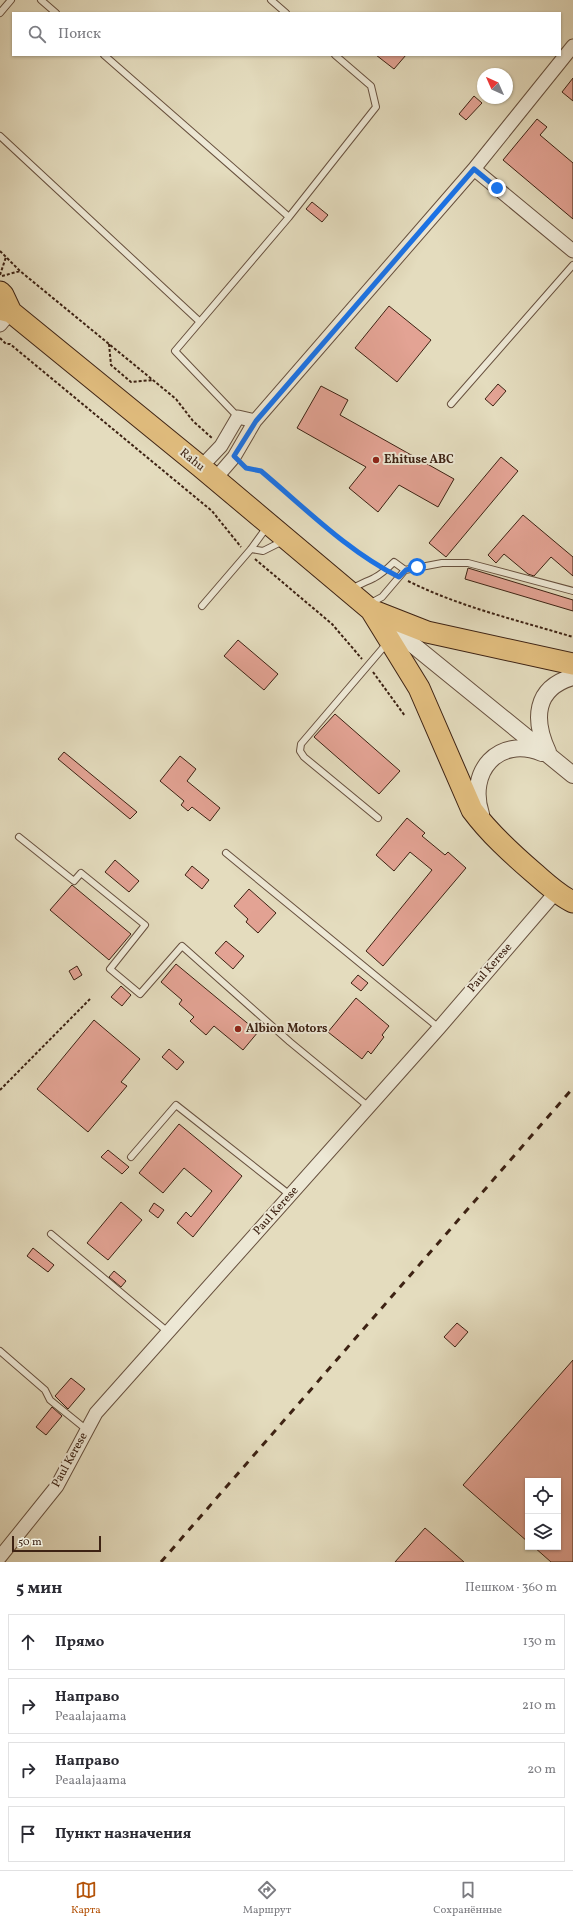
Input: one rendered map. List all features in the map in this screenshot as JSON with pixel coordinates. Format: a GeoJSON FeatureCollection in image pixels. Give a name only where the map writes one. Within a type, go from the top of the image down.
{"type":"FeatureCollection","features":[{"type":"Feature","properties":{"kind":"highway","name":"Rahu"},"geometry":{"type":"LineString","coordinates":[[0,292],[3,295],[4,315],[208,473],[350,592],[379,607]]}},
{"type":"Feature","properties":{"kind":"highway"},"geometry":{"type":"LineString","coordinates":[[379,607],[389,640],[419,688],[464,795],[472,810],[485,827],[565,897]]}},
{"type":"Feature","properties":{"kind":"highway"},"geometry":{"type":"LineString","coordinates":[[379,607],[426,632],[573,664]]}},
{"type":"Feature","properties":{"kind":"street"},"geometry":{"type":"LineString","coordinates":[[208,473],[234,456],[256,421],[474,169],[573,46]]}},
{"type":"Feature","properties":{"kind":"street"},"geometry":{"type":"LineString","coordinates":[[474,169],[573,251]]}},
{"type":"Feature","properties":{"kind":"street"},"geometry":{"type":"LineString","coordinates":[[208,473],[221,446],[238,417],[256,421]]}},
{"type":"Feature","properties":{"kind":"street"},"geometry":{"type":"LineString","coordinates":[[379,607],[573,775]]}},
{"type":"Feature","properties":{"kind":"street"},"geometry":{"type":"LineString","coordinates":[[550,756],[539,731],[539,707],[544,696],[552,687],[562,680],[573,677]]}},
{"type":"Feature","properties":{"kind":"street"},"geometry":{"type":"LineString","coordinates":[[485,827],[477,803],[476,788],[486,765],[498,754],[510,748],[529,749],[550,756]]}},
{"type":"Feature","properties":{"kind":"street","name":"Paul Kerese"},"geometry":{"type":"LineString","coordinates":[[0,1557],[57,1486],[96,1413],[439,1028],[565,897]]}},
{"type":"Feature","properties":{"kind":"lane"},"geometry":{"type":"LineString","coordinates":[[0,13],[11,0]]}},
{"type":"Feature","properties":{"kind":"lane"},"geometry":{"type":"LineString","coordinates":[[41,0],[55,12]]}},
{"type":"Feature","properties":{"kind":"lane"},"geometry":{"type":"LineString","coordinates":[[271,0],[285,12]]}},
{"type":"Feature","properties":{"kind":"lane"},"geometry":{"type":"LineString","coordinates":[[105,56],[289,217]]}},
{"type":"Feature","properties":{"kind":"lane"},"geometry":{"type":"LineString","coordinates":[[238,417],[175,350],[289,217],[376,107],[371,86],[336,56]]}},
{"type":"Feature","properties":{"kind":"lane"},"geometry":{"type":"LineString","coordinates":[[0,136],[199,321]]}},
{"type":"Feature","properties":{"kind":"lane"},"geometry":{"type":"LineString","coordinates":[[451,404],[573,265]]}},
{"type":"Feature","properties":{"kind":"lane"},"geometry":{"type":"LineString","coordinates":[[202,606],[249,551],[268,524]]}},
{"type":"Feature","properties":{"kind":"lane"},"geometry":{"type":"LineString","coordinates":[[249,551],[263,551],[286,539]]}},
{"type":"Feature","properties":{"kind":"lane"},"geometry":{"type":"LineString","coordinates":[[350,592],[360,582],[373,579],[387,570],[394,562],[406,570]]}},
{"type":"Feature","properties":{"kind":"lane"},"geometry":{"type":"LineString","coordinates":[[379,607],[399,577],[406,570],[442,563],[468,563],[573,591]]}},
{"type":"Feature","properties":{"kind":"lane"},"geometry":{"type":"LineString","coordinates":[[378,818],[304,757],[300,751],[301,744],[389,640]]}},
{"type":"Feature","properties":{"kind":"lane"},"geometry":{"type":"LineString","coordinates":[[19,837],[74,881],[81,873],[145,925],[110,969],[140,994],[182,946],[290,1042],[368,1107]]}},
{"type":"Feature","properties":{"kind":"lane"},"geometry":{"type":"LineString","coordinates":[[226,853],[439,1028]]}},
{"type":"Feature","properties":{"kind":"lane"},"geometry":{"type":"LineString","coordinates":[[132,1157],[176,1105],[290,1195]]}},
{"type":"Feature","properties":{"kind":"lane"},"geometry":{"type":"LineString","coordinates":[[51,1234],[168,1332]]}},
{"type":"Feature","properties":{"kind":"lane"},"geometry":{"type":"LineString","coordinates":[[0,1351],[45,1390],[50,1400],[87,1431]]}},
{"type":"Feature","properties":{"kind":"path"},"geometry":{"type":"LineString","coordinates":[[0,251],[20,271],[176,399],[193,421],[221,446]]}},
{"type":"Feature","properties":{"kind":"path"},"geometry":{"type":"LineString","coordinates":[[0,276],[6,257]]}},
{"type":"Feature","properties":{"kind":"path"},"geometry":{"type":"LineString","coordinates":[[0,276],[20,271]]}},
{"type":"Feature","properties":{"kind":"path"},"geometry":{"type":"LineString","coordinates":[[0,338],[6,344],[10,344],[212,511],[236,543],[249,551],[332,624],[367,665],[405,716]]}},
{"type":"Feature","properties":{"kind":"path"},"geometry":{"type":"LineString","coordinates":[[109,343],[111,364],[131,382],[153,380]]}},
{"type":"Feature","properties":{"kind":"path"},"geometry":{"type":"LineString","coordinates":[[234,456],[246,468],[261,471],[353,549],[387,570]]}},
{"type":"Feature","properties":{"kind":"path"},"geometry":{"type":"LineString","coordinates":[[399,577],[451,600],[573,637]]}},
{"type":"Feature","properties":{"kind":"path"},"geometry":{"type":"LineString","coordinates":[[0,1090],[90,999]]}},
{"type":"Feature","properties":{"kind":"building"},"geometry":{"type":"Polygon","coordinates":[[[377,56],[405,56],[394,69],[377,56]]]}},
{"type":"Feature","properties":{"kind":"building"},"geometry":{"type":"Polygon","coordinates":[[[573,78],[573,101],[562,92],[573,78]]]}},
{"type":"Feature","properties":{"kind":"building"},"geometry":{"type":"Polygon","coordinates":[[[474,96],[477,99],[477,104],[481,104],[466,120],[459,114],[474,96]]]}},
{"type":"Feature","properties":{"kind":"building"},"geometry":{"type":"Polygon","coordinates":[[[537,119],[547,127],[540,135],[573,163],[573,219],[503,160],[537,119]]]}},
{"type":"Feature","properties":{"kind":"building"},"geometry":{"type":"Polygon","coordinates":[[[312,202],[328,215],[322,222],[306,209],[312,202]]]}},
{"type":"Feature","properties":{"kind":"building"},"geometry":{"type":"Polygon","coordinates":[[[389,306],[431,340],[397,382],[355,348],[389,306]]]}},
{"type":"Feature","properties":{"kind":"building"},"geometry":{"type":"Polygon","coordinates":[[[498,384],[506,391],[493,406],[485,399],[498,384]]]}},
{"type":"Feature","properties":{"kind":"building"},"geometry":{"type":"Polygon","coordinates":[[[321,386],[348,400],[340,415],[454,479],[438,507],[399,485],[378,512],[349,488],[366,467],[297,428],[321,386]]]}},
{"type":"Feature","properties":{"kind":"building"},"geometry":{"type":"Polygon","coordinates":[[[501,457],[518,471],[446,557],[429,543],[501,457]]]}},
{"type":"Feature","properties":{"kind":"building"},"geometry":{"type":"Polygon","coordinates":[[[523,515],[573,557],[573,576],[551,557],[534,576],[528,574],[504,554],[496,563],[488,555],[523,515]]]}},
{"type":"Feature","properties":{"kind":"building"},"geometry":{"type":"Polygon","coordinates":[[[468,568],[573,600],[573,611],[465,579],[468,568]]]}},
{"type":"Feature","properties":{"kind":"building"},"geometry":{"type":"Polygon","coordinates":[[[238,640],[278,674],[264,690],[224,656],[238,640]]]}},
{"type":"Feature","properties":{"kind":"building"},"geometry":{"type":"Polygon","coordinates":[[[335,714],[400,771],[379,794],[314,737],[335,714]]]}},
{"type":"Feature","properties":{"kind":"building"},"geometry":{"type":"Polygon","coordinates":[[[64,752],[137,812],[130,819],[58,759],[64,752]]]}},
{"type":"Feature","properties":{"kind":"building"},"geometry":{"type":"Polygon","coordinates":[[[180,756],[196,769],[187,781],[220,808],[210,821],[192,807],[188,811],[181,805],[184,801],[160,781],[180,756]]]}},
{"type":"Feature","properties":{"kind":"building"},"geometry":{"type":"Polygon","coordinates":[[[407,818],[425,833],[422,836],[445,855],[448,852],[466,868],[383,966],[366,951],[432,870],[410,852],[394,871],[376,855],[407,818]]]}},
{"type":"Feature","properties":{"kind":"building"},"geometry":{"type":"Polygon","coordinates":[[[115,860],[139,881],[129,892],[105,872],[115,860]]]}},
{"type":"Feature","properties":{"kind":"building"},"geometry":{"type":"Polygon","coordinates":[[[192,866],[209,880],[202,889],[185,875],[192,866]]]}},
{"type":"Feature","properties":{"kind":"building"},"geometry":{"type":"Polygon","coordinates":[[[72,885],[131,934],[109,960],[50,910],[72,885]]]}},
{"type":"Feature","properties":{"kind":"building"},"geometry":{"type":"Polygon","coordinates":[[[249,889],[276,913],[258,933],[246,922],[248,919],[234,906],[249,889]]]}},
{"type":"Feature","properties":{"kind":"building"},"geometry":{"type":"Polygon","coordinates":[[[226,941],[244,956],[233,969],[215,953],[226,941]]]}},
{"type":"Feature","properties":{"kind":"building"},"geometry":{"type":"Polygon","coordinates":[[[176,964],[258,1032],[243,1050],[214,1026],[206,1035],[190,1021],[194,1017],[179,1004],[182,1000],[161,982],[176,964]]]}},
{"type":"Feature","properties":{"kind":"building"},"geometry":{"type":"Polygon","coordinates":[[[77,966],[82,975],[74,980],[69,971],[77,966]]]}},
{"type":"Feature","properties":{"kind":"building"},"geometry":{"type":"Polygon","coordinates":[[[358,975],[368,983],[361,991],[351,983],[358,975]]]}},
{"type":"Feature","properties":{"kind":"building"},"geometry":{"type":"Polygon","coordinates":[[[121,986],[131,995],[122,1006],[111,997],[121,986]]]}},
{"type":"Feature","properties":{"kind":"building"},"geometry":{"type":"Polygon","coordinates":[[[356,998],[389,1026],[382,1035],[384,1037],[371,1054],[368,1051],[362,1059],[328,1032],[356,998]]]}},
{"type":"Feature","properties":{"kind":"building"},"geometry":{"type":"Polygon","coordinates":[[[94,1020],[140,1059],[121,1082],[127,1086],[88,1132],[37,1089],[94,1020]]]}},
{"type":"Feature","properties":{"kind":"building"},"geometry":{"type":"Polygon","coordinates":[[[169,1049],[184,1062],[177,1070],[162,1057],[169,1049]]]}},
{"type":"Feature","properties":{"kind":"building"},"geometry":{"type":"Polygon","coordinates":[[[179,1124],[242,1176],[193,1237],[177,1223],[186,1212],[191,1217],[212,1191],[184,1168],[163,1193],[139,1173],[179,1124]]]}},
{"type":"Feature","properties":{"kind":"building"},"geometry":{"type":"Polygon","coordinates":[[[108,1150],[129,1167],[122,1174],[101,1157],[108,1150]]]}},
{"type":"Feature","properties":{"kind":"building"},"geometry":{"type":"Polygon","coordinates":[[[121,1202],[142,1220],[108,1260],[87,1243],[121,1202]]]}},
{"type":"Feature","properties":{"kind":"building"},"geometry":{"type":"Polygon","coordinates":[[[154,1203],[164,1210],[158,1218],[149,1211],[154,1203]]]}},
{"type":"Feature","properties":{"kind":"building"},"geometry":{"type":"Polygon","coordinates":[[[33,1248],[54,1265],[48,1272],[27,1256],[33,1248]]]}},
{"type":"Feature","properties":{"kind":"building"},"geometry":{"type":"Polygon","coordinates":[[[114,1271],[126,1281],[121,1287],[109,1277],[114,1271]]]}},
{"type":"Feature","properties":{"kind":"building"},"geometry":{"type":"Polygon","coordinates":[[[457,1323],[468,1332],[455,1347],[444,1337],[457,1323]]]}},
{"type":"Feature","properties":{"kind":"building"},"geometry":{"type":"Polygon","coordinates":[[[573,1360],[573,1562],[551,1562],[537,1550],[561,1550],[561,1478],[525,1478],[525,1539],[463,1485],[573,1360]]]}},
{"type":"Feature","properties":{"kind":"building"},"geometry":{"type":"Polygon","coordinates":[[[71,1378],[85,1389],[68,1409],[55,1396],[71,1378]]]}},
{"type":"Feature","properties":{"kind":"building"},"geometry":{"type":"Polygon","coordinates":[[[52,1407],[62,1416],[46,1435],[36,1427],[52,1407]]]}},
{"type":"Feature","properties":{"kind":"building"},"geometry":{"type":"Polygon","coordinates":[[[425,1528],[464,1562],[395,1562],[425,1528]]]}},
{"type":"Feature","properties":{"kind":"railway"},"geometry":{"type":"LineString","coordinates":[[161,1562],[573,1088]]}},
{"type":"Feature","properties":{"kind":"place","name":"Ehituse ABC"},"geometry":{"type":"Point","coordinates":[376,460]}},
{"type":"Feature","properties":{"kind":"place","name":"Albion Motors"},"geometry":{"type":"Point","coordinates":[238,1029]}},
{"type":"Feature","properties":{"kind":"route"},"geometry":{"type":"LineString","coordinates":[[417,567],[406,570],[399,577],[387,570],[353,549],[261,471],[246,468],[234,456],[256,421],[474,169],[497,188]]}}]}
